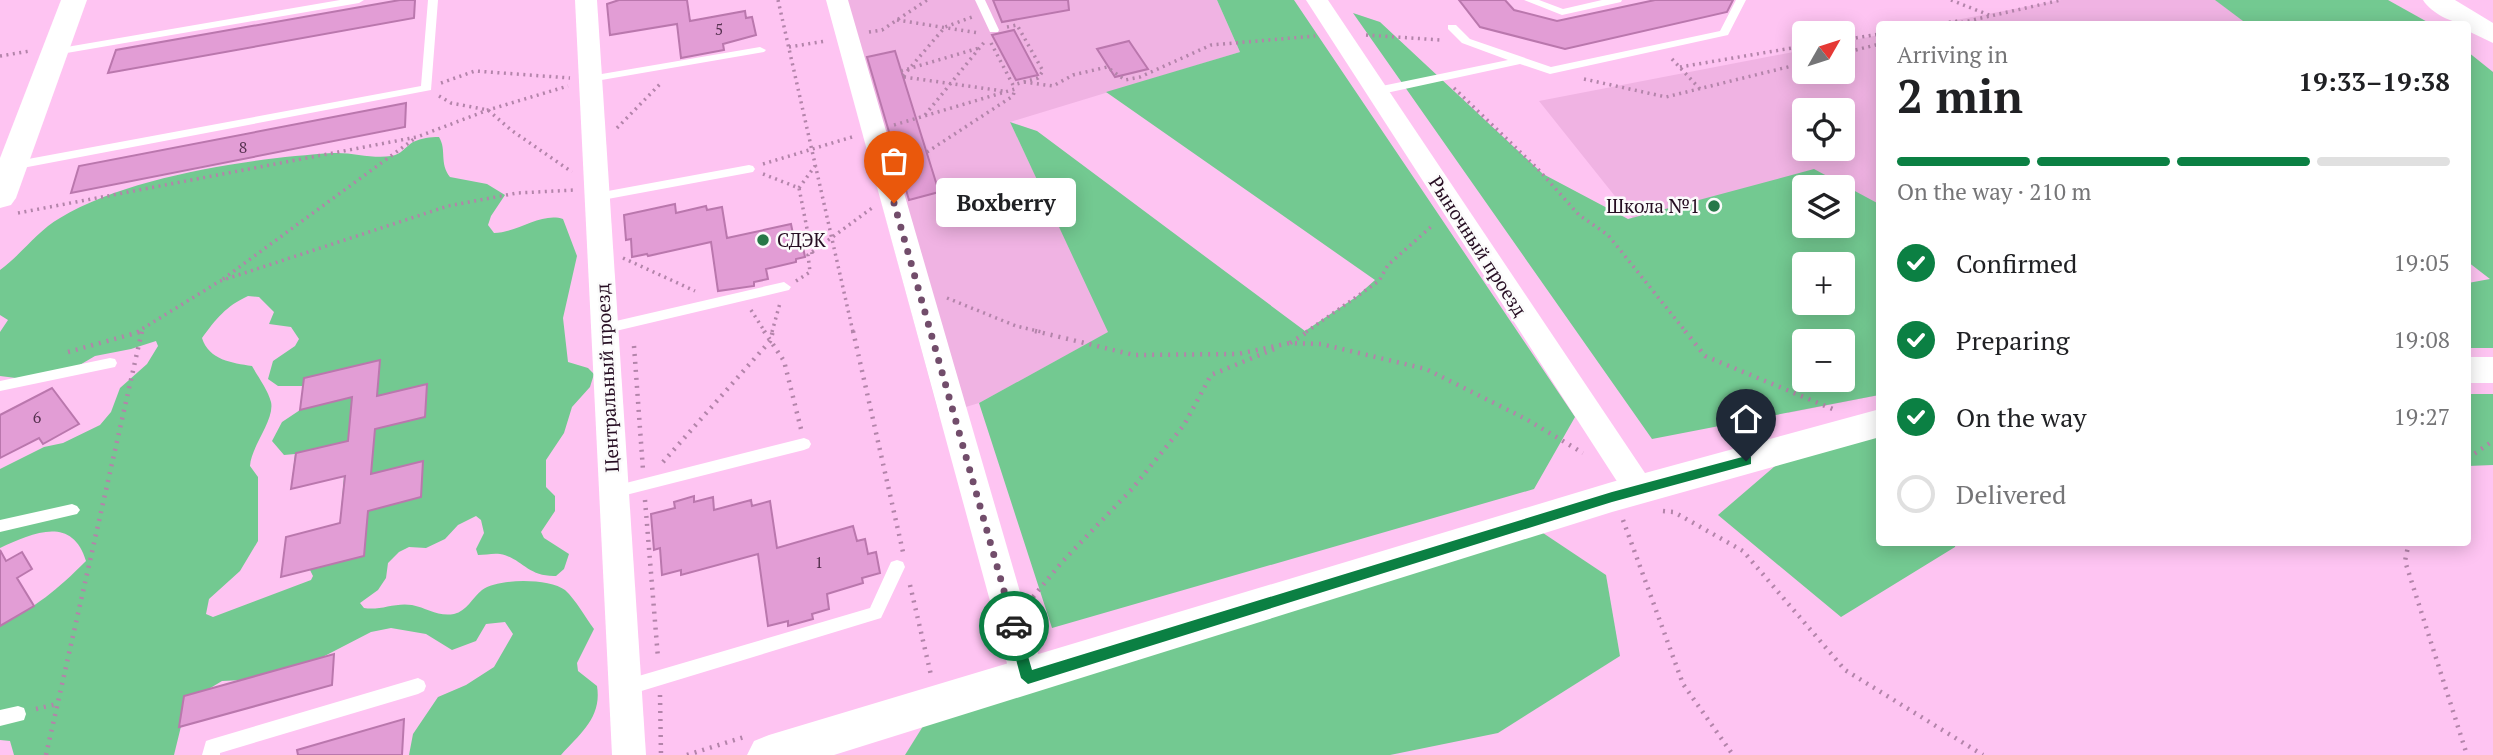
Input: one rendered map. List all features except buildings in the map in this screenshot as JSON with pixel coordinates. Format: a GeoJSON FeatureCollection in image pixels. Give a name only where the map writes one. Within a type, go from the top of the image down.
{"type":"FeatureCollection","features":[{"type":"Feature","properties":{"kind":"street"},"geometry":{"type":"LineString","coordinates":[[7,206],[12,166],[74,0]]}},
{"type":"Feature","properties":{"kind":"street","name":"Центральный проезд"},"geometry":{"type":"LineString","coordinates":[[586,0],[629,755]]}},
{"type":"Feature","properties":{"kind":"street"},"geometry":{"type":"LineString","coordinates":[[837,0],[1028,678]]}},
{"type":"Feature","properties":{"kind":"street","name":"Рыночный проезд"},"geometry":{"type":"LineString","coordinates":[[1317,0],[1377,91],[1623,499]]}},
{"type":"Feature","properties":{"kind":"street"},"geometry":{"type":"LineString","coordinates":[[2436,0],[2469,21]]}},
{"type":"Feature","properties":{"kind":"street"},"geometry":{"type":"LineString","coordinates":[[2471,22],[2493,36]]}},
{"type":"Feature","properties":{"kind":"street"},"geometry":{"type":"LineString","coordinates":[[2471,370],[2493,370]]}},
{"type":"Feature","properties":{"kind":"street"},"geometry":{"type":"LineString","coordinates":[[769,755],[1876,424]]}},
{"type":"Feature","properties":{"kind":"lane"},"geometry":{"type":"LineString","coordinates":[[55,52],[359,0]]}},
{"type":"Feature","properties":{"kind":"lane"},"geometry":{"type":"LineString","coordinates":[[12,166],[427,88],[433,0]]}},
{"type":"Feature","properties":{"kind":"lane"},"geometry":{"type":"LineString","coordinates":[[980,0],[990,34]]}},
{"type":"Feature","properties":{"kind":"lane"},"geometry":{"type":"LineString","coordinates":[[1529,0],[1562,12],[1617,0]]}},
{"type":"Feature","properties":{"kind":"lane"},"geometry":{"type":"LineString","coordinates":[[1452,27],[1466,41],[1550,72],[1724,33],[1741,0]]}},
{"type":"Feature","properties":{"kind":"lane"},"geometry":{"type":"LineString","coordinates":[[590,79],[760,50]]}},
{"type":"Feature","properties":{"kind":"lane"},"geometry":{"type":"LineString","coordinates":[[1377,91],[1519,60]]}},
{"type":"Feature","properties":{"kind":"lane"},"geometry":{"type":"LineString","coordinates":[[597,193],[749,169]]}},
{"type":"Feature","properties":{"kind":"lane"},"geometry":{"type":"LineString","coordinates":[[603,330],[784,287]]}},
{"type":"Feature","properties":{"kind":"lane"},"geometry":{"type":"LineString","coordinates":[[0,386],[110,363]]}},
{"type":"Feature","properties":{"kind":"lane"},"geometry":{"type":"LineString","coordinates":[[614,492],[804,444]]}},
{"type":"Feature","properties":{"kind":"lane"},"geometry":{"type":"LineString","coordinates":[[0,526],[72,510]]}},
{"type":"Feature","properties":{"kind":"lane"},"geometry":{"type":"LineString","coordinates":[[625,688],[875,613],[901,562]]}},
{"type":"Feature","properties":{"kind":"lane"},"geometry":{"type":"LineString","coordinates":[[212,755],[212,747],[418,686]]}},
{"type":"Feature","properties":{"kind":"lane"},"geometry":{"type":"LineString","coordinates":[[0,718],[18,714]]}},
{"type":"Feature","properties":{"kind":"path"},"geometry":{"type":"LineString","coordinates":[[778,0],[901,562]]}},
{"type":"Feature","properties":{"kind":"path"},"geometry":{"type":"LineString","coordinates":[[1951,0],[1990,16]]}},
{"type":"Feature","properties":{"kind":"path"},"geometry":{"type":"LineString","coordinates":[[1968,21],[2061,0]]}},
{"type":"Feature","properties":{"kind":"path"},"geometry":{"type":"LineString","coordinates":[[985,12],[945,27],[903,76],[1005,92]]}},
{"type":"Feature","properties":{"kind":"path"},"geometry":{"type":"LineString","coordinates":[[1956,21],[1990,16]]}},
{"type":"Feature","properties":{"kind":"path"},"geometry":{"type":"LineString","coordinates":[[896,20],[990,34],[1017,25],[1043,72],[1038,78],[1013,85]]}},
{"type":"Feature","properties":{"kind":"path"},"geometry":{"type":"LineString","coordinates":[[925,116],[990,34]]}},
{"type":"Feature","properties":{"kind":"path"},"geometry":{"type":"LineString","coordinates":[[927,152],[1013,96],[1015,89],[990,34]]}},
{"type":"Feature","properties":{"kind":"path"},"geometry":{"type":"LineString","coordinates":[[1024,82],[1053,86],[1073,75],[1107,67],[1125,80],[1140,77],[1211,45],[1339,34],[1466,41]]}},
{"type":"Feature","properties":{"kind":"path"},"geometry":{"type":"LineString","coordinates":[[1855,38],[1876,35]]}},
{"type":"Feature","properties":{"kind":"path"},"geometry":{"type":"LineString","coordinates":[[1855,50],[1876,45]]}},
{"type":"Feature","properties":{"kind":"path"},"geometry":{"type":"LineString","coordinates":[[901,71],[979,47]]}},
{"type":"Feature","properties":{"kind":"path"},"geometry":{"type":"LineString","coordinates":[[1680,67],[1792,48]]}},
{"type":"Feature","properties":{"kind":"path"},"geometry":{"type":"LineString","coordinates":[[611,134],[679,64]]}},
{"type":"Feature","properties":{"kind":"path"},"geometry":{"type":"LineString","coordinates":[[1550,72],[1666,97],[1792,66]]}},
{"type":"Feature","properties":{"kind":"path"},"geometry":{"type":"LineString","coordinates":[[427,88],[475,71],[590,79]]}},
{"type":"Feature","properties":{"kind":"path"},"geometry":{"type":"LineString","coordinates":[[1442,77],[1537,168],[1580,215],[1608,235],[1705,356],[1836,410]]}},
{"type":"Feature","properties":{"kind":"path"},"geometry":{"type":"LineString","coordinates":[[7,206],[418,136],[488,110],[590,79]]}},
{"type":"Feature","properties":{"kind":"path"},"geometry":{"type":"LineString","coordinates":[[427,88],[450,103],[488,110],[597,193]]}},
{"type":"Feature","properties":{"kind":"path"},"geometry":{"type":"LineString","coordinates":[[64,353],[142,331],[220,281],[418,136]]}},
{"type":"Feature","properties":{"kind":"path"},"geometry":{"type":"LineString","coordinates":[[812,254],[799,188],[815,166]]}},
{"type":"Feature","properties":{"kind":"path"},"geometry":{"type":"LineString","coordinates":[[749,169],[799,188]]}},
{"type":"Feature","properties":{"kind":"path"},"geometry":{"type":"LineString","coordinates":[[220,281],[448,206],[517,193],[597,193]]}},
{"type":"Feature","properties":{"kind":"path"},"geometry":{"type":"LineString","coordinates":[[650,483],[656,470],[771,341],[784,287],[810,272],[808,256],[891,193]]}},
{"type":"Feature","properties":{"kind":"path"},"geometry":{"type":"LineString","coordinates":[[1012,622],[1062,562],[1132,489],[1184,425],[1211,375],[1290,343],[1357,299],[1379,281],[1388,265],[1433,225]]}},
{"type":"Feature","properties":{"kind":"path"},"geometry":{"type":"LineString","coordinates":[[600,248],[706,296],[743,297],[784,361],[804,444]]}},
{"type":"Feature","properties":{"kind":"path"},"geometry":{"type":"LineString","coordinates":[[625,259],[627,272]]}},
{"type":"Feature","properties":{"kind":"path"},"geometry":{"type":"LineString","coordinates":[[918,286],[1016,326],[1133,355],[1238,354],[1290,343],[1321,344],[1426,369],[1526,419],[1593,459]]}},
{"type":"Feature","properties":{"kind":"path"},"geometry":{"type":"LineString","coordinates":[[632,323],[650,483],[661,755]]}},
{"type":"Feature","properties":{"kind":"path"},"geometry":{"type":"LineString","coordinates":[[46,755],[142,331]]}},
{"type":"Feature","properties":{"kind":"path"},"geometry":{"type":"LineString","coordinates":[[2471,456],[2493,441]]}},
{"type":"Feature","properties":{"kind":"path"},"geometry":{"type":"LineString","coordinates":[[1623,499],[1682,684],[1733,755]]}},
{"type":"Feature","properties":{"kind":"path"},"geometry":{"type":"LineString","coordinates":[[1623,499],[1674,512],[1742,551],[1845,670],[1983,755]]}},
{"type":"Feature","properties":{"kind":"path"},"geometry":{"type":"LineString","coordinates":[[2408,546],[2405,561],[2467,755]]}},
{"type":"Feature","properties":{"kind":"path"},"geometry":{"type":"LineString","coordinates":[[910,583],[938,705]]}},
{"type":"Feature","properties":{"kind":"shaded area"},"geometry":{"type":"Polygon","coordinates":[[[827,0],[1217,0],[1240,52],[1010,122],[1109,332],[979,403],[939,415],[827,0]]]}},
{"type":"Feature","properties":{"kind":"shaded area"},"geometry":{"type":"Polygon","coordinates":[[[2061,0],[2287,0],[2317,21],[1951,21],[2061,0]]]}},
{"type":"Feature","properties":{"kind":"shaded area","name":"Школа №1"},"geometry":{"type":"Polygon","coordinates":[[[1876,36],[1876,396],[1788,413],[1539,101],[1792,52],[1792,84],[1855,84],[1855,40],[1876,36]]]}},
{"type":"Feature","properties":{"kind":"green space"},"geometry":{"type":"Polygon","coordinates":[[[1217,0],[1294,0],[1575,417],[1534,489],[1052,628],[979,403],[1108,332],[1010,122],[1037,131],[1305,331],[1356,297],[1375,280],[1106,92],[1240,52],[1217,0]]]}},
{"type":"Feature","properties":{"kind":"green space"},"geometry":{"type":"Polygon","coordinates":[[[2215,0],[2388,0],[2426,21],[2243,21],[2215,0]]]}},
{"type":"Feature","properties":{"kind":"green space"},"geometry":{"type":"Polygon","coordinates":[[[1353,13],[1380,22],[1543,174],[1628,219],[1814,169],[1825,175],[1792,175],[1792,238],[1855,238],[1855,191],[1876,202],[1876,396],[1652,439],[1353,13]]]}},
{"type":"Feature","properties":{"kind":"green space"},"geometry":{"type":"Polygon","coordinates":[[[2471,54],[2493,72],[2493,348],[2471,348],[2471,282],[2490,279],[2471,264],[2471,54]]]}},
{"type":"Feature","properties":{"kind":"green space"},"geometry":{"type":"Polygon","coordinates":[[[439,137],[445,167],[450,177],[487,184],[505,195],[488,225],[494,233],[546,218],[563,219],[577,256],[563,318],[568,362],[588,368],[594,374],[590,387],[572,407],[564,433],[546,460],[546,487],[555,496],[555,511],[541,532],[544,538],[569,554],[564,569],[556,576],[538,574],[508,556],[478,555],[476,549],[484,533],[481,520],[476,516],[458,525],[445,539],[426,548],[409,547],[399,552],[388,563],[386,578],[378,590],[360,603],[364,608],[370,609],[412,605],[448,615],[462,610],[482,590],[499,583],[548,583],[565,590],[594,629],[577,663],[578,671],[597,686],[596,707],[588,724],[561,755],[409,755],[413,734],[438,697],[466,685],[494,667],[513,634],[505,622],[486,624],[476,641],[452,650],[426,634],[391,628],[371,632],[311,663],[243,680],[222,681],[202,693],[185,710],[174,755],[14,755],[10,741],[0,740],[0,625],[46,597],[86,561],[80,546],[71,537],[61,533],[37,534],[0,548],[0,469],[44,447],[63,443],[100,425],[111,412],[120,388],[147,364],[158,346],[156,341],[95,356],[78,366],[24,379],[0,376],[0,332],[8,320],[0,315],[0,270],[60,218],[88,203],[156,180],[266,159],[333,153],[391,156],[413,142],[439,137]],[[248,296],[227,309],[202,338],[216,356],[229,362],[252,366],[271,402],[270,417],[254,450],[250,466],[258,477],[258,541],[240,571],[209,599],[206,614],[213,617],[311,580],[313,576],[310,570],[281,577],[286,537],[340,523],[344,476],[291,489],[295,454],[284,455],[272,441],[282,422],[300,410],[303,386],[278,386],[268,379],[273,361],[295,346],[299,339],[291,327],[269,324],[274,312],[259,297],[248,296]]]}},
{"type":"Feature","properties":{"kind":"green space"},"geometry":{"type":"Polygon","coordinates":[[[2471,394],[2493,394],[2493,465],[2471,466],[2471,394]]]}},
{"type":"Feature","properties":{"kind":"green space"},"geometry":{"type":"Polygon","coordinates":[[[1876,430],[1876,546],[1955,547],[1841,617],[1718,515],[1802,443],[1876,430]]]}},
{"type":"Feature","properties":{"kind":"green space"},"geometry":{"type":"Polygon","coordinates":[[[1537,529],[1606,575],[1620,656],[1498,733],[1390,755],[905,755],[930,715],[1537,529]]]}},
{"type":"Feature","properties":{"kind":"way so far"},"geometry":{"type":"LineString","coordinates":[[894,203],[1014,626]]}},
{"type":"Feature","properties":{"kind":"place","name":"Boxberry"},"geometry":{"type":"Point","coordinates":[894,203]}},
{"type":"Feature","properties":{"kind":"place","name":"Школа №1"},"geometry":{"type":"Point","coordinates":[1714,206]}},
{"type":"Feature","properties":{"kind":"place","name":"СДЭК"},"geometry":{"type":"Point","coordinates":[763,240]}},
{"type":"Feature","properties":{"kind":"route"},"geometry":{"type":"LineString","coordinates":[[1014,626],[1028,678],[1612,497],[1746,461]]}}]}
